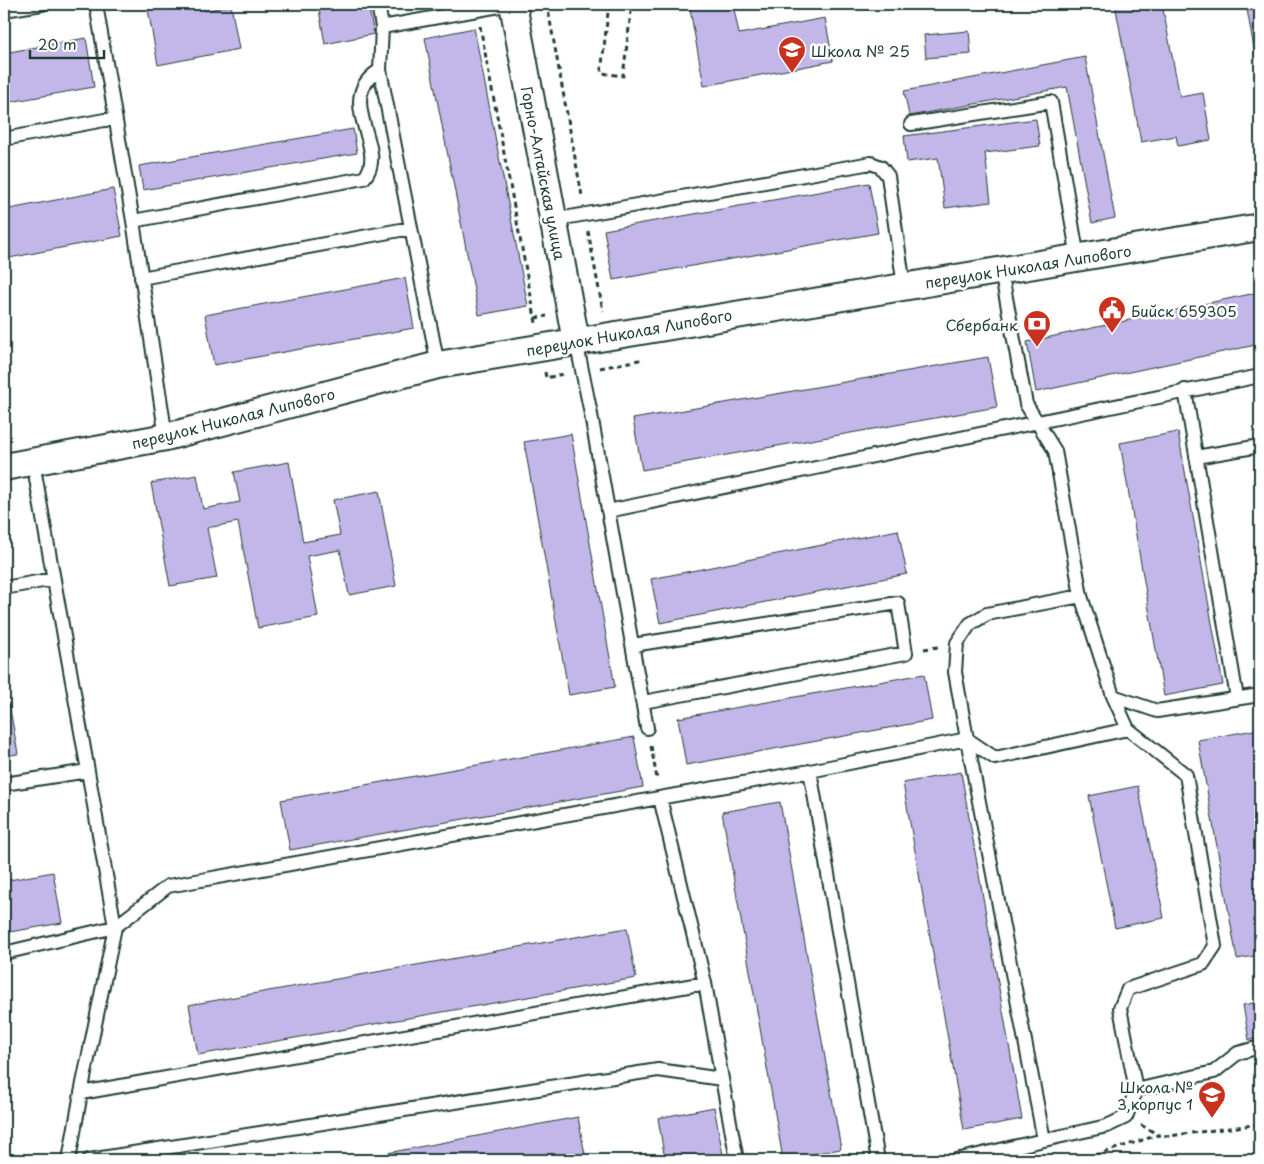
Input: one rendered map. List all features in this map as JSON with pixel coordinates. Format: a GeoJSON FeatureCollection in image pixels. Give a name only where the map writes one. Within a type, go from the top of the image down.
{"type":"FeatureCollection","features":[{"type":"Feature","properties":{"kind":"street","name":"Горно-Алтайская улица"},"geometry":{"type":"LineString","coordinates":[[512,4],[576,341]]}},
{"type":"Feature","properties":{"kind":"street","name":"переулок Николая Липового"},"geometry":{"type":"LineString","coordinates":[[4,467],[166,437],[438,364],[1260,227]]}},
{"type":"Feature","properties":{"kind":"lane"},"geometry":{"type":"LineString","coordinates":[[4,10],[42,4]]}},
{"type":"Feature","properties":{"kind":"lane"},"geometry":{"type":"LineString","coordinates":[[96,4],[133,221],[166,437]]}},
{"type":"Feature","properties":{"kind":"lane"},"geometry":{"type":"LineString","coordinates":[[378,4],[382,27],[380,70],[438,364]]}},
{"type":"Feature","properties":{"kind":"lane"},"geometry":{"type":"LineString","coordinates":[[382,27],[512,4]]}},
{"type":"Feature","properties":{"kind":"lane"},"geometry":{"type":"LineString","coordinates":[[133,221],[364,178],[370,172],[371,161],[360,108],[360,96],[369,77],[380,70]]}},
{"type":"Feature","properties":{"kind":"lane"},"geometry":{"type":"LineString","coordinates":[[910,124],[1051,102],[1078,258]]}},
{"type":"Feature","properties":{"kind":"lane"},"geometry":{"type":"LineString","coordinates":[[4,139],[115,118]]}},
{"type":"Feature","properties":{"kind":"lane"},"geometry":{"type":"LineString","coordinates":[[553,220],[871,163],[881,167],[888,176],[904,286]]}},
{"type":"Feature","properties":{"kind":"lane"},"geometry":{"type":"LineString","coordinates":[[141,278],[411,228]]}},
{"type":"Feature","properties":{"kind":"lane"},"geometry":{"type":"LineString","coordinates":[[956,1160],[984,1157],[1044,1140],[1107,1126],[1126,1117],[1136,1090],[1120,1008],[1128,989],[1203,964],[1216,946],[1186,775],[1128,729],[1113,696],[1081,596],[1055,451],[1026,404],[1000,271]]}},
{"type":"Feature","properties":{"kind":"lane"},"geometry":{"type":"LineString","coordinates":[[576,341],[647,728]]}},
{"type":"Feature","properties":{"kind":"lane"},"geometry":{"type":"LineString","coordinates":[[608,511],[1260,376]]}},
{"type":"Feature","properties":{"kind":"lane"},"geometry":{"type":"LineString","coordinates":[[1185,390],[1238,698]]}},
{"type":"Feature","properties":{"kind":"lane"},"geometry":{"type":"LineString","coordinates":[[1196,456],[1260,446]]}},
{"type":"Feature","properties":{"kind":"lane"},"geometry":{"type":"LineString","coordinates":[[33,462],[115,927],[69,1160]]}},
{"type":"Feature","properties":{"kind":"lane"},"geometry":{"type":"LineString","coordinates":[[4,588],[54,579]]}},
{"type":"Feature","properties":{"kind":"lane"},"geometry":{"type":"LineString","coordinates":[[1044,1140],[955,672],[957,643],[970,624],[987,614],[1081,596]]}},
{"type":"Feature","properties":{"kind":"lane"},"geometry":{"type":"LineString","coordinates":[[633,645],[898,603],[906,652],[643,702]]}},
{"type":"Feature","properties":{"kind":"lane"},"geometry":{"type":"LineString","coordinates":[[1113,696],[1157,711],[1260,695]]}},
{"type":"Feature","properties":{"kind":"lane"},"geometry":{"type":"LineString","coordinates":[[4,953],[115,927],[168,886],[810,771],[967,739],[994,758],[1128,729]]}},
{"type":"Feature","properties":{"kind":"lane"},"geometry":{"type":"LineString","coordinates":[[4,784],[88,770]]}},
{"type":"Feature","properties":{"kind":"lane"},"geometry":{"type":"LineString","coordinates":[[810,771],[878,1160]]}},
{"type":"Feature","properties":{"kind":"lane"},"geometry":{"type":"LineString","coordinates":[[660,798],[705,983],[738,1160]]}},
{"type":"Feature","properties":{"kind":"lane"},"geometry":{"type":"LineString","coordinates":[[81,1093],[705,983]]}},
{"type":"Feature","properties":{"kind":"lane"},"geometry":{"type":"LineString","coordinates":[[1136,1090],[1214,1072],[1238,1053],[1260,1048]]}},
{"type":"Feature","properties":{"kind":"lane"},"geometry":{"type":"LineString","coordinates":[[89,1160],[658,1070],[722,1078]]}},
{"type":"Feature","properties":{"kind":"path"},"geometry":{"type":"LineString","coordinates":[[547,4],[602,306]]}},
{"type":"Feature","properties":{"kind":"path"},"geometry":{"type":"LineString","coordinates":[[609,5],[631,6],[623,76],[601,73],[609,5]]}},
{"type":"Feature","properties":{"kind":"path"},"geometry":{"type":"LineString","coordinates":[[477,10],[535,318]]}},
{"type":"Feature","properties":{"kind":"path"},"geometry":{"type":"LineString","coordinates":[[906,652],[957,643]]}},
{"type":"Feature","properties":{"kind":"path"},"geometry":{"type":"LineString","coordinates":[[647,728],[660,798]]}},
{"type":"Feature","properties":{"kind":"path"},"geometry":{"type":"LineString","coordinates":[[1069,1160],[1096,1155],[1158,1134],[1169,1136],[1260,1124]]}},
{"type":"Feature","properties":{"kind":"building"},"geometry":{"type":"Polygon","coordinates":[[[147,4],[204,4],[205,11],[231,5],[239,49],[158,65],[147,4]]]}},
{"type":"Feature","properties":{"kind":"building"},"geometry":{"type":"Polygon","coordinates":[[[318,4],[368,4],[374,34],[325,44],[318,4]]]}},
{"type":"Feature","properties":{"kind":"building"},"geometry":{"type":"Polygon","coordinates":[[[689,4],[733,4],[739,34],[825,18],[833,61],[704,86],[689,4]]]}},
{"type":"Feature","properties":{"kind":"building"},"geometry":{"type":"Polygon","coordinates":[[[1115,4],[1162,4],[1180,97],[1203,93],[1211,140],[1178,146],[1176,136],[1141,142],[1115,4]]]}},
{"type":"Feature","properties":{"kind":"building"},"geometry":{"type":"Polygon","coordinates":[[[1246,4],[1260,4],[1260,81],[1246,4]]]}},
{"type":"Feature","properties":{"kind":"building"},"geometry":{"type":"Polygon","coordinates":[[[474,28],[528,306],[479,315],[425,38],[474,28]]]}},
{"type":"Feature","properties":{"kind":"building"},"geometry":{"type":"Polygon","coordinates":[[[969,31],[971,54],[926,58],[924,35],[969,31]]]}},
{"type":"Feature","properties":{"kind":"building"},"geometry":{"type":"Polygon","coordinates":[[[86,38],[94,87],[4,103],[4,53],[86,38]]]}},
{"type":"Feature","properties":{"kind":"building"},"geometry":{"type":"Polygon","coordinates":[[[1085,57],[1115,218],[1092,223],[1067,87],[909,116],[904,91],[1085,57]]]}},
{"type":"Feature","properties":{"kind":"building"},"geometry":{"type":"Polygon","coordinates":[[[1036,119],[1040,146],[985,153],[991,202],[945,208],[938,158],[907,162],[904,136],[1036,119]]]}},
{"type":"Feature","properties":{"kind":"building"},"geometry":{"type":"Polygon","coordinates":[[[353,129],[357,153],[143,190],[139,166],[353,129]]]}},
{"type":"Feature","properties":{"kind":"building"},"geometry":{"type":"Polygon","coordinates":[[[869,183],[878,233],[613,280],[604,230],[869,183]]]}},
{"type":"Feature","properties":{"kind":"building"},"geometry":{"type":"Polygon","coordinates":[[[113,189],[122,236],[4,259],[4,210],[113,189]]]}},
{"type":"Feature","properties":{"kind":"building"},"geometry":{"type":"Polygon","coordinates":[[[405,278],[414,328],[214,365],[205,315],[405,278]]]}},
{"type":"Feature","properties":{"kind":"building"},"geometry":{"type":"Polygon","coordinates":[[[1260,292],[1260,344],[1036,392],[1027,342],[1260,292]]]}},
{"type":"Feature","properties":{"kind":"building"},"geometry":{"type":"Polygon","coordinates":[[[988,357],[997,407],[642,470],[633,419],[988,357]]]}},
{"type":"Feature","properties":{"kind":"building"},"geometry":{"type":"Polygon","coordinates":[[[1178,432],[1223,685],[1164,696],[1120,443],[1178,432]]]}},
{"type":"Feature","properties":{"kind":"building"},"geometry":{"type":"Polygon","coordinates":[[[571,434],[615,687],[569,695],[524,442],[571,434]]]}},
{"type":"Feature","properties":{"kind":"building"},"geometry":{"type":"Polygon","coordinates":[[[289,462],[303,542],[340,535],[333,500],[379,491],[396,586],[349,595],[340,550],[307,556],[318,617],[258,628],[238,522],[207,528],[217,578],[170,586],[151,483],[197,475],[203,509],[240,502],[234,472],[289,462]]]}},
{"type":"Feature","properties":{"kind":"building"},"geometry":{"type":"Polygon","coordinates":[[[898,530],[907,574],[660,623],[651,579],[898,530]]]}},
{"type":"Feature","properties":{"kind":"building"},"geometry":{"type":"Polygon","coordinates":[[[924,674],[932,720],[686,765],[678,718],[924,674]]]}},
{"type":"Feature","properties":{"kind":"building"},"geometry":{"type":"Polygon","coordinates":[[[9,703],[18,754],[4,756],[4,704],[9,703]]]}},
{"type":"Feature","properties":{"kind":"building"},"geometry":{"type":"Polygon","coordinates":[[[1260,729],[1260,955],[1237,959],[1198,740],[1260,729]]]}},
{"type":"Feature","properties":{"kind":"building"},"geometry":{"type":"Polygon","coordinates":[[[634,737],[643,787],[290,850],[281,800],[634,737]]]}},
{"type":"Feature","properties":{"kind":"building"},"geometry":{"type":"Polygon","coordinates":[[[961,772],[1022,1119],[964,1130],[903,783],[961,772]]]}},
{"type":"Feature","properties":{"kind":"building"},"geometry":{"type":"Polygon","coordinates":[[[1138,786],[1164,918],[1115,928],[1089,796],[1138,786]]]}},
{"type":"Feature","properties":{"kind":"building"},"geometry":{"type":"Polygon","coordinates":[[[780,802],[841,1149],[783,1159],[722,812],[780,802]]]}},
{"type":"Feature","properties":{"kind":"building"},"geometry":{"type":"Polygon","coordinates":[[[53,872],[62,923],[4,933],[4,881],[53,872]]]}},
{"type":"Feature","properties":{"kind":"building"},"geometry":{"type":"Polygon","coordinates":[[[627,928],[636,978],[198,1055],[189,1005],[627,928]]]}},
{"type":"Feature","properties":{"kind":"building"},"geometry":{"type":"Polygon","coordinates":[[[1260,1002],[1260,1038],[1249,1040],[1243,1005],[1260,1002]]]}},
{"type":"Feature","properties":{"kind":"building"},"geometry":{"type":"Polygon","coordinates":[[[714,1107],[724,1160],[665,1160],[658,1118],[714,1107]]]}},
{"type":"Feature","properties":{"kind":"building"},"geometry":{"type":"Polygon","coordinates":[[[578,1117],[586,1160],[350,1160],[578,1117]]]}},
{"type":"Feature","properties":{"kind":"place","name":"Школа № 25"},"geometry":{"type":"Point","coordinates":[792,74]}},
{"type":"Feature","properties":{"kind":"place","name":"Бийск 659305"},"geometry":{"type":"Point","coordinates":[1112,334]}},
{"type":"Feature","properties":{"kind":"place","name":"Сбербанк"},"geometry":{"type":"Point","coordinates":[1037,348]}},
{"type":"Feature","properties":{"kind":"place","name":"Школа № 3,корпус 1"},"geometry":{"type":"Point","coordinates":[1212,1119]}}]}
